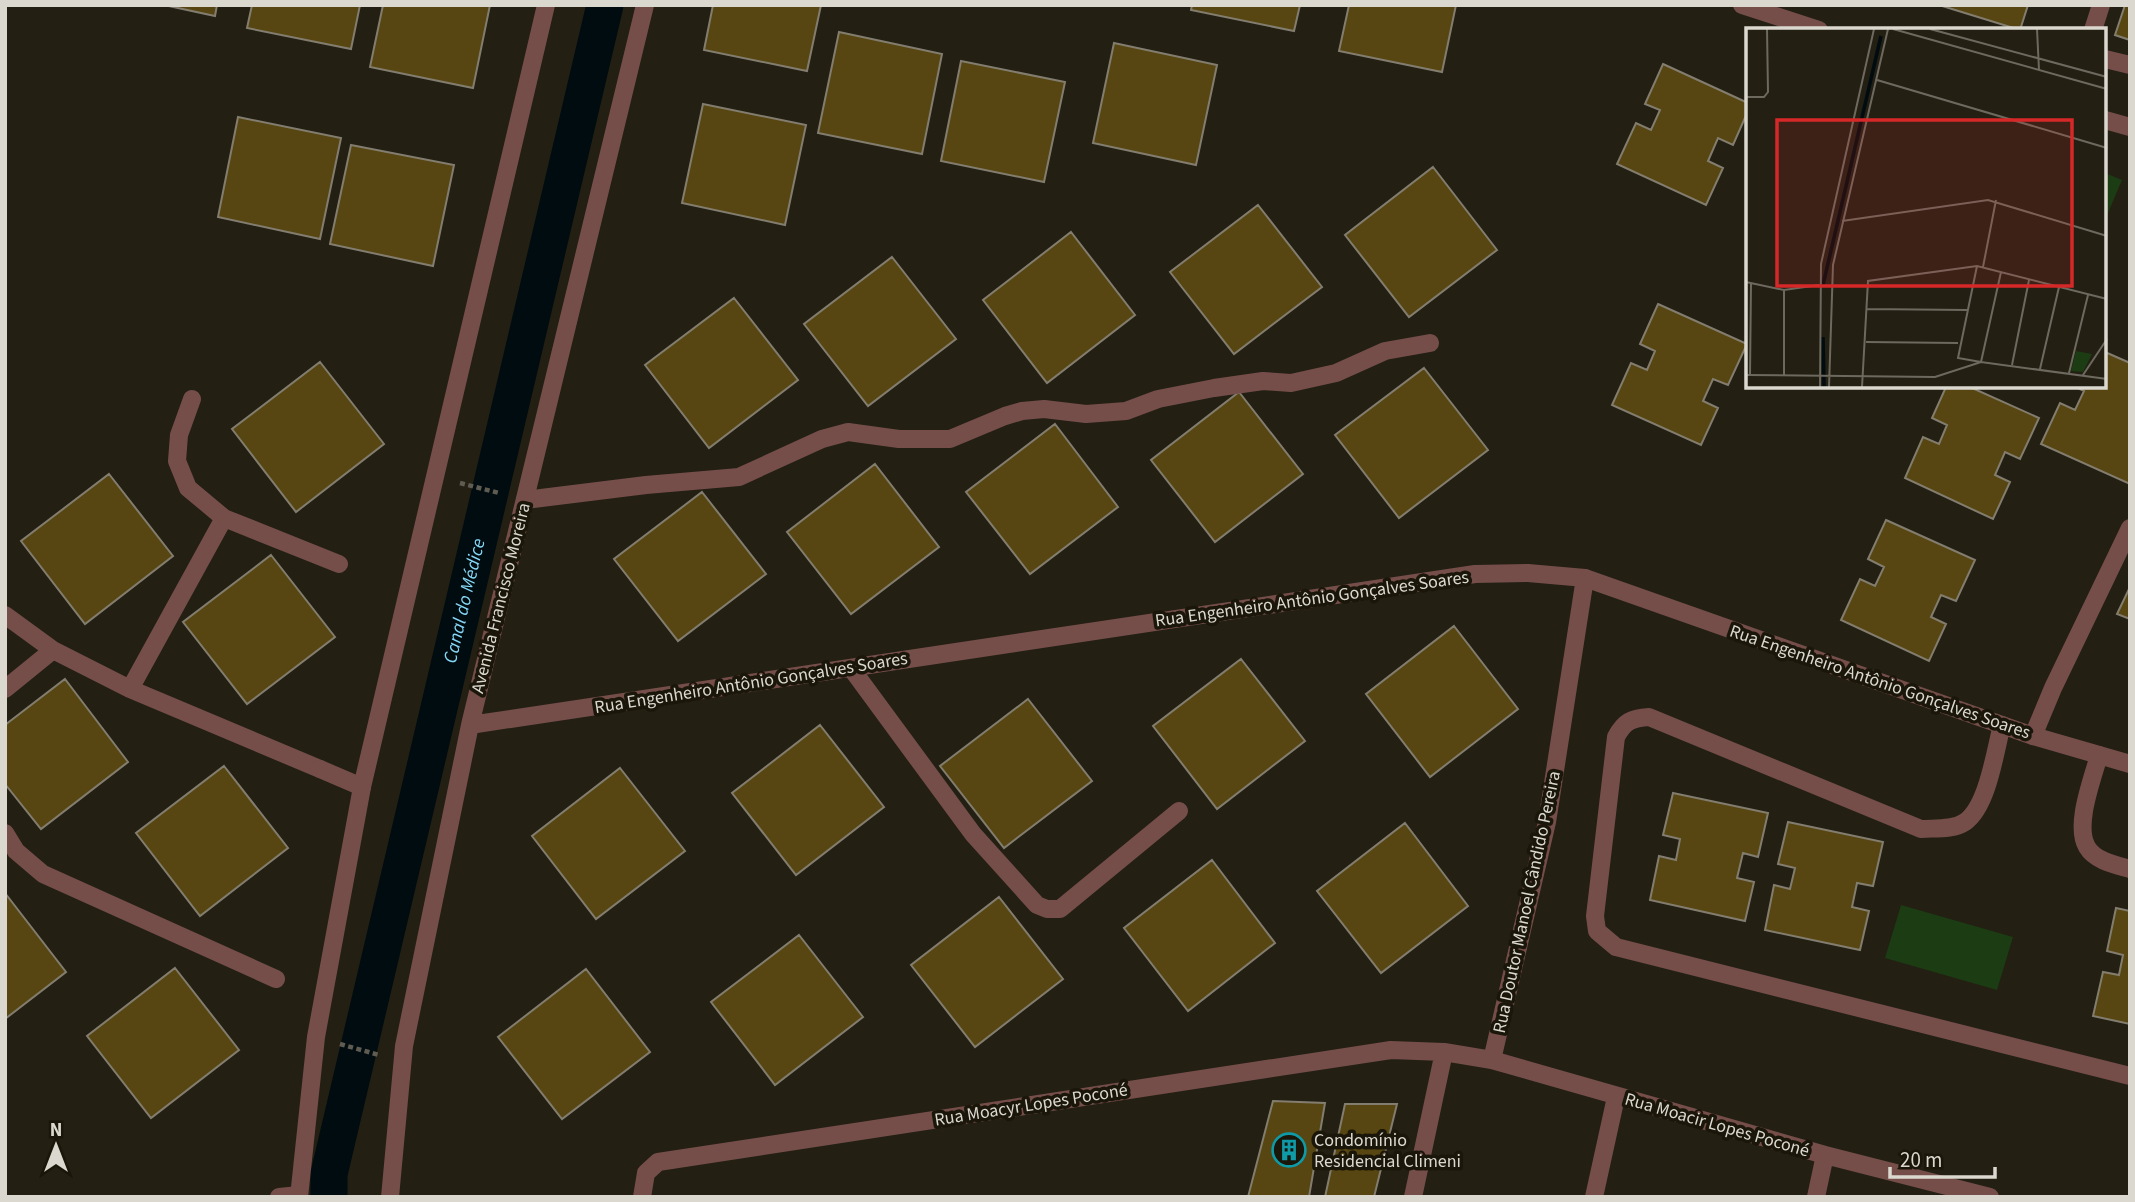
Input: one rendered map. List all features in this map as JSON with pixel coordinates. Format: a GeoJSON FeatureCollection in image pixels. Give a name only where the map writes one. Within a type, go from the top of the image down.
{"type":"FeatureCollection","features":[{"type":"Feature","properties":{"kind":"street"},"geometry":{"type":"LineString","coordinates":[[279,1197],[299,1196],[316,1037],[362,787],[546,5]]}},
{"type":"Feature","properties":{"kind":"street","name":"Avenida Francisco Moreira"},"geometry":{"type":"LineString","coordinates":[[390,1197],[404,1046],[517,498],[645,5]]}},
{"type":"Feature","properties":{"kind":"street"},"geometry":{"type":"LineString","coordinates":[[1742,5],[1813,28]]}},
{"type":"Feature","properties":{"kind":"street"},"geometry":{"type":"LineString","coordinates":[[2093,28],[2101,5]]}},
{"type":"Feature","properties":{"kind":"street"},"geometry":{"type":"LineString","coordinates":[[2107,59],[2130,65]]}},
{"type":"Feature","properties":{"kind":"street"},"geometry":{"type":"LineString","coordinates":[[2107,121],[2130,127]]}},
{"type":"Feature","properties":{"kind":"street"},"geometry":{"type":"LineString","coordinates":[[517,498],[739,477],[822,439],[848,432],[899,439],[950,439],[1022,411],[1044,409],[1086,414],[1126,411],[1158,399],[1214,388],[1263,381],[1291,383],[1336,373],[1385,351],[1430,343]]}},
{"type":"Feature","properties":{"kind":"street"},"geometry":{"type":"LineString","coordinates":[[192,399],[179,435],[177,461],[188,488],[224,518],[339,564]]}},
{"type":"Feature","properties":{"kind":"street"},"geometry":{"type":"LineString","coordinates":[[130,689],[224,518]]}},
{"type":"Feature","properties":{"kind":"street"},"geometry":{"type":"LineString","coordinates":[[2033,736],[2053,688],[2130,528]]}},
{"type":"Feature","properties":{"kind":"street","name":"Rua Engenheiro Antônio Gonçalves Soares"},"geometry":{"type":"LineString","coordinates":[[470,725],[1475,574],[1528,573],[1585,578],[2033,736],[2130,764]]}},
{"type":"Feature","properties":{"kind":"street","name":"Rua Doutor Manoel Cândido Pereira"},"geometry":{"type":"LineString","coordinates":[[1492,1060],[1547,822],[1585,578]]}},
{"type":"Feature","properties":{"kind":"street"},"geometry":{"type":"LineString","coordinates":[[5,615],[53,650],[130,689],[362,787]]}},
{"type":"Feature","properties":{"kind":"street"},"geometry":{"type":"LineString","coordinates":[[5,689],[53,650]]}},
{"type":"Feature","properties":{"kind":"street"},"geometry":{"type":"LineString","coordinates":[[851,668],[974,834],[1037,905],[1047,909],[1060,909],[1179,811]]}},
{"type":"Feature","properties":{"kind":"street"},"geometry":{"type":"LineString","coordinates":[[2002,725],[1981,804],[1965,822],[1948,827],[1921,829],[1649,717],[1623,723],[1616,737],[1595,916],[1598,931],[1616,947],[2130,1076]]}},
{"type":"Feature","properties":{"kind":"street"},"geometry":{"type":"LineString","coordinates":[[2099,755],[2083,818],[2083,835],[2087,849],[2105,862],[2130,869]]}},
{"type":"Feature","properties":{"kind":"street"},"geometry":{"type":"LineString","coordinates":[[5,833],[16,850],[43,874],[276,979]]}},
{"type":"Feature","properties":{"kind":"street","name":"Rua Moacyr Lopes Poconé"},"geometry":{"type":"LineString","coordinates":[[642,1197],[646,1173],[658,1162],[1391,1050],[1444,1052]]}},
{"type":"Feature","properties":{"kind":"street"},"geometry":{"type":"LineString","coordinates":[[1413,1197],[1444,1052]]}},
{"type":"Feature","properties":{"kind":"street","name":"Rua Moacir Lopes Poconé"},"geometry":{"type":"LineString","coordinates":[[1444,1052],[1492,1060],[1825,1155],[1990,1197]]}},
{"type":"Feature","properties":{"kind":"street"},"geometry":{"type":"LineString","coordinates":[[1594,1197],[1616,1097]]}},
{"type":"Feature","properties":{"kind":"street"},"geometry":{"type":"LineString","coordinates":[[1816,1197],[1825,1155]]}},
{"type":"Feature","properties":{"kind":"path"},"geometry":{"type":"LineString","coordinates":[[450,480],[517,498]]}},
{"type":"Feature","properties":{"kind":"path"},"geometry":{"type":"LineString","coordinates":[[330,1041],[388,1058]]}},
{"type":"Feature","properties":{"kind":"green space"},"geometry":{"type":"Polygon","coordinates":[[[2107,174],[2122,180],[2107,215],[2107,174]]]}},
{"type":"Feature","properties":{"kind":"green space"},"geometry":{"type":"Polygon","coordinates":[[[1901,905],[2013,937],[1997,990],[1885,958],[1901,905]]]}},
{"type":"Feature","properties":{"kind":"building"},"geometry":{"type":"Polygon","coordinates":[[[164,5],[217,5],[215,16],[164,5]]]}},
{"type":"Feature","properties":{"kind":"building"},"geometry":{"type":"Polygon","coordinates":[[[252,5],[360,5],[351,49],[247,28],[252,5]]]}},
{"type":"Feature","properties":{"kind":"building"},"geometry":{"type":"Polygon","coordinates":[[[383,5],[490,5],[473,88],[370,67],[383,5]]]}},
{"type":"Feature","properties":{"kind":"building"},"geometry":{"type":"Polygon","coordinates":[[[713,5],[821,5],[807,71],[704,50],[713,5]]]}},
{"type":"Feature","properties":{"kind":"building"},"geometry":{"type":"Polygon","coordinates":[[[1192,5],[1300,5],[1294,31],[1191,10],[1192,5]]]}},
{"type":"Feature","properties":{"kind":"building"},"geometry":{"type":"Polygon","coordinates":[[[1349,5],[1456,5],[1442,72],[1339,51],[1349,5]]]}},
{"type":"Feature","properties":{"kind":"building"},"geometry":{"type":"Polygon","coordinates":[[[1939,5],[2028,5],[2021,28],[1939,5]]]}},
{"type":"Feature","properties":{"kind":"building"},"geometry":{"type":"Polygon","coordinates":[[[2125,5],[2130,5],[2130,40],[2115,35],[2125,5]]]}},
{"type":"Feature","properties":{"kind":"building"},"geometry":{"type":"Polygon","coordinates":[[[839,32],[942,54],[922,154],[818,133],[839,32]]]}},
{"type":"Feature","properties":{"kind":"building"},"geometry":{"type":"Polygon","coordinates":[[[1114,43],[1217,65],[1196,165],[1093,143],[1114,43]]]}},
{"type":"Feature","properties":{"kind":"building"},"geometry":{"type":"Polygon","coordinates":[[[961,61],[1065,82],[1044,182],[941,161],[961,61]]]}},
{"type":"Feature","properties":{"kind":"building"},"geometry":{"type":"Polygon","coordinates":[[[1663,64],[1746,102],[1746,116],[1733,145],[1718,138],[1708,161],[1723,168],[1706,205],[1617,164],[1636,123],[1651,130],[1660,110],[1645,104],[1663,64]]]}},
{"type":"Feature","properties":{"kind":"building"},"geometry":{"type":"Polygon","coordinates":[[[703,104],[806,125],[785,225],[682,203],[703,104]]]}},
{"type":"Feature","properties":{"kind":"building"},"geometry":{"type":"Polygon","coordinates":[[[238,117],[341,138],[320,239],[218,217],[238,117]]]}},
{"type":"Feature","properties":{"kind":"building"},"geometry":{"type":"Polygon","coordinates":[[[351,145],[454,165],[433,266],[330,244],[351,145]]]}},
{"type":"Feature","properties":{"kind":"building"},"geometry":{"type":"Polygon","coordinates":[[[1433,167],[1497,250],[1409,317],[1345,235],[1433,167]]]}},
{"type":"Feature","properties":{"kind":"building"},"geometry":{"type":"Polygon","coordinates":[[[1258,205],[1322,287],[1234,354],[1170,272],[1258,205]]]}},
{"type":"Feature","properties":{"kind":"building"},"geometry":{"type":"Polygon","coordinates":[[[1071,232],[1135,315],[1047,383],[983,300],[1071,232]]]}},
{"type":"Feature","properties":{"kind":"building"},"geometry":{"type":"Polygon","coordinates":[[[892,257],[956,339],[868,406],[804,324],[892,257]]]}},
{"type":"Feature","properties":{"kind":"building"},"geometry":{"type":"Polygon","coordinates":[[[734,298],[798,380],[709,448],[645,365],[734,298]]]}},
{"type":"Feature","properties":{"kind":"building"},"geometry":{"type":"Polygon","coordinates":[[[1658,304],[1746,344],[1728,385],[1713,379],[1703,401],[1718,408],[1701,445],[1612,405],[1631,363],[1647,370],[1655,351],[1640,344],[1658,304]]]}},
{"type":"Feature","properties":{"kind":"building"},"geometry":{"type":"Polygon","coordinates":[[[2107,353],[2130,363],[2130,484],[2041,444],[2060,403],[2075,410],[2084,391],[2078,388],[2107,388],[2107,353]]]}},
{"type":"Feature","properties":{"kind":"building"},"geometry":{"type":"Polygon","coordinates":[[[320,362],[384,444],[296,512],[232,429],[320,362]]]}},
{"type":"Feature","properties":{"kind":"building"},"geometry":{"type":"Polygon","coordinates":[[[1424,368],[1488,450],[1399,518],[1335,435],[1424,368]]]}},
{"type":"Feature","properties":{"kind":"building"},"geometry":{"type":"Polygon","coordinates":[[[1946,388],[1972,388],[2039,418],[2020,459],[2005,452],[1995,475],[2010,482],[1993,519],[1905,478],[1923,437],[1939,444],[1947,425],[1932,418],[1946,388]]]}},
{"type":"Feature","properties":{"kind":"building"},"geometry":{"type":"Polygon","coordinates":[[[1239,392],[1303,474],[1215,542],[1151,460],[1239,392]]]}},
{"type":"Feature","properties":{"kind":"building"},"geometry":{"type":"Polygon","coordinates":[[[1055,424],[1118,507],[1030,574],[966,492],[1055,424]]]}},
{"type":"Feature","properties":{"kind":"building"},"geometry":{"type":"Polygon","coordinates":[[[875,464],[939,547],[851,614],[787,532],[875,464]]]}},
{"type":"Feature","properties":{"kind":"building"},"geometry":{"type":"Polygon","coordinates":[[[109,474],[173,556],[85,624],[21,541],[109,474]]]}},
{"type":"Feature","properties":{"kind":"building"},"geometry":{"type":"Polygon","coordinates":[[[702,492],[766,574],[678,641],[614,559],[702,492]]]}},
{"type":"Feature","properties":{"kind":"building"},"geometry":{"type":"Polygon","coordinates":[[[1886,520],[1975,560],[1956,601],[1941,595],[1931,617],[1946,624],[1929,661],[1841,620],[1860,579],[1875,586],[1884,567],[1868,559],[1886,520]]]}},
{"type":"Feature","properties":{"kind":"building"},"geometry":{"type":"Polygon","coordinates":[[[271,555],[335,637],[247,704],[183,622],[271,555]]]}},
{"type":"Feature","properties":{"kind":"building"},"geometry":{"type":"Polygon","coordinates":[[[2130,587],[2130,619],[2117,614],[2130,587]]]}},
{"type":"Feature","properties":{"kind":"building"},"geometry":{"type":"Polygon","coordinates":[[[1454,626],[1518,709],[1430,777],[1366,694],[1454,626]]]}},
{"type":"Feature","properties":{"kind":"building"},"geometry":{"type":"Polygon","coordinates":[[[1241,659],[1305,741],[1217,809],[1153,726],[1241,659]]]}},
{"type":"Feature","properties":{"kind":"building"},"geometry":{"type":"Polygon","coordinates":[[[65,679],[128,762],[41,829],[5,784],[5,725],[65,679]]]}},
{"type":"Feature","properties":{"kind":"building"},"geometry":{"type":"Polygon","coordinates":[[[1028,699],[1092,781],[1004,848],[940,766],[1028,699]]]}},
{"type":"Feature","properties":{"kind":"building"},"geometry":{"type":"Polygon","coordinates":[[[820,725],[884,807],[796,875],[732,793],[820,725]]]}},
{"type":"Feature","properties":{"kind":"building"},"geometry":{"type":"Polygon","coordinates":[[[224,766],[288,848],[200,916],[136,833],[224,766]]]}},
{"type":"Feature","properties":{"kind":"building"},"geometry":{"type":"Polygon","coordinates":[[[620,768],[685,851],[596,919],[532,836],[620,768]]]}},
{"type":"Feature","properties":{"kind":"building"},"geometry":{"type":"Polygon","coordinates":[[[1673,793],[1768,813],[1758,857],[1743,853],[1737,878],[1754,882],[1745,921],[1650,900],[1659,856],[1676,860],[1680,839],[1663,835],[1673,793]]]}},
{"type":"Feature","properties":{"kind":"building"},"geometry":{"type":"Polygon","coordinates":[[[1788,822],[1883,842],[1873,886],[1857,883],[1852,907],[1869,911],[1860,950],[1765,930],[1774,885],[1790,889],[1795,868],[1778,864],[1788,822]]]}},
{"type":"Feature","properties":{"kind":"building"},"geometry":{"type":"Polygon","coordinates":[[[1405,823],[1468,906],[1381,973],[1317,891],[1405,823]]]}},
{"type":"Feature","properties":{"kind":"building"},"geometry":{"type":"Polygon","coordinates":[[[1212,860],[1275,943],[1188,1011],[1124,928],[1212,860]]]}},
{"type":"Feature","properties":{"kind":"building"},"geometry":{"type":"Polygon","coordinates":[[[5,893],[66,972],[5,1019],[5,893]]]}},
{"type":"Feature","properties":{"kind":"building"},"geometry":{"type":"Polygon","coordinates":[[[999,897],[1063,979],[975,1047],[911,965],[999,897]]]}},
{"type":"Feature","properties":{"kind":"building"},"geometry":{"type":"Polygon","coordinates":[[[2116,908],[2130,911],[2130,1024],[2093,1016],[2103,972],[2119,975],[2123,955],[2107,951],[2116,908]]]}},
{"type":"Feature","properties":{"kind":"building"},"geometry":{"type":"Polygon","coordinates":[[[799,935],[863,1017],[775,1085],[711,1002],[799,935]]]}},
{"type":"Feature","properties":{"kind":"building"},"geometry":{"type":"Polygon","coordinates":[[[175,968],[239,1050],[151,1118],[87,1036],[175,968]]]}},
{"type":"Feature","properties":{"kind":"building"},"geometry":{"type":"Polygon","coordinates":[[[586,969],[650,1052],[562,1119],[498,1037],[586,969]]]}},
{"type":"Feature","properties":{"kind":"building","name":"Condomínio Residencial Climeni"},"geometry":{"type":"Polygon","coordinates":[[[1273,1101],[1325,1103],[1309,1197],[1248,1197],[1273,1101]]]}},
{"type":"Feature","properties":{"kind":"building"},"geometry":{"type":"Polygon","coordinates":[[[1345,1104],[1397,1104],[1374,1197],[1325,1197],[1345,1104]]]}},
{"type":"Feature","properties":{"kind":"waterway","name":"Canal do Médice"},"geometry":{"type":"LineString","coordinates":[[329,1197],[329,1174],[605,5]]}},
{"type":"Feature","properties":{"kind":"place","name":"Condomínio Residencial Climeni"},"geometry":{"type":"Point","coordinates":[1289,1150]}}]}
